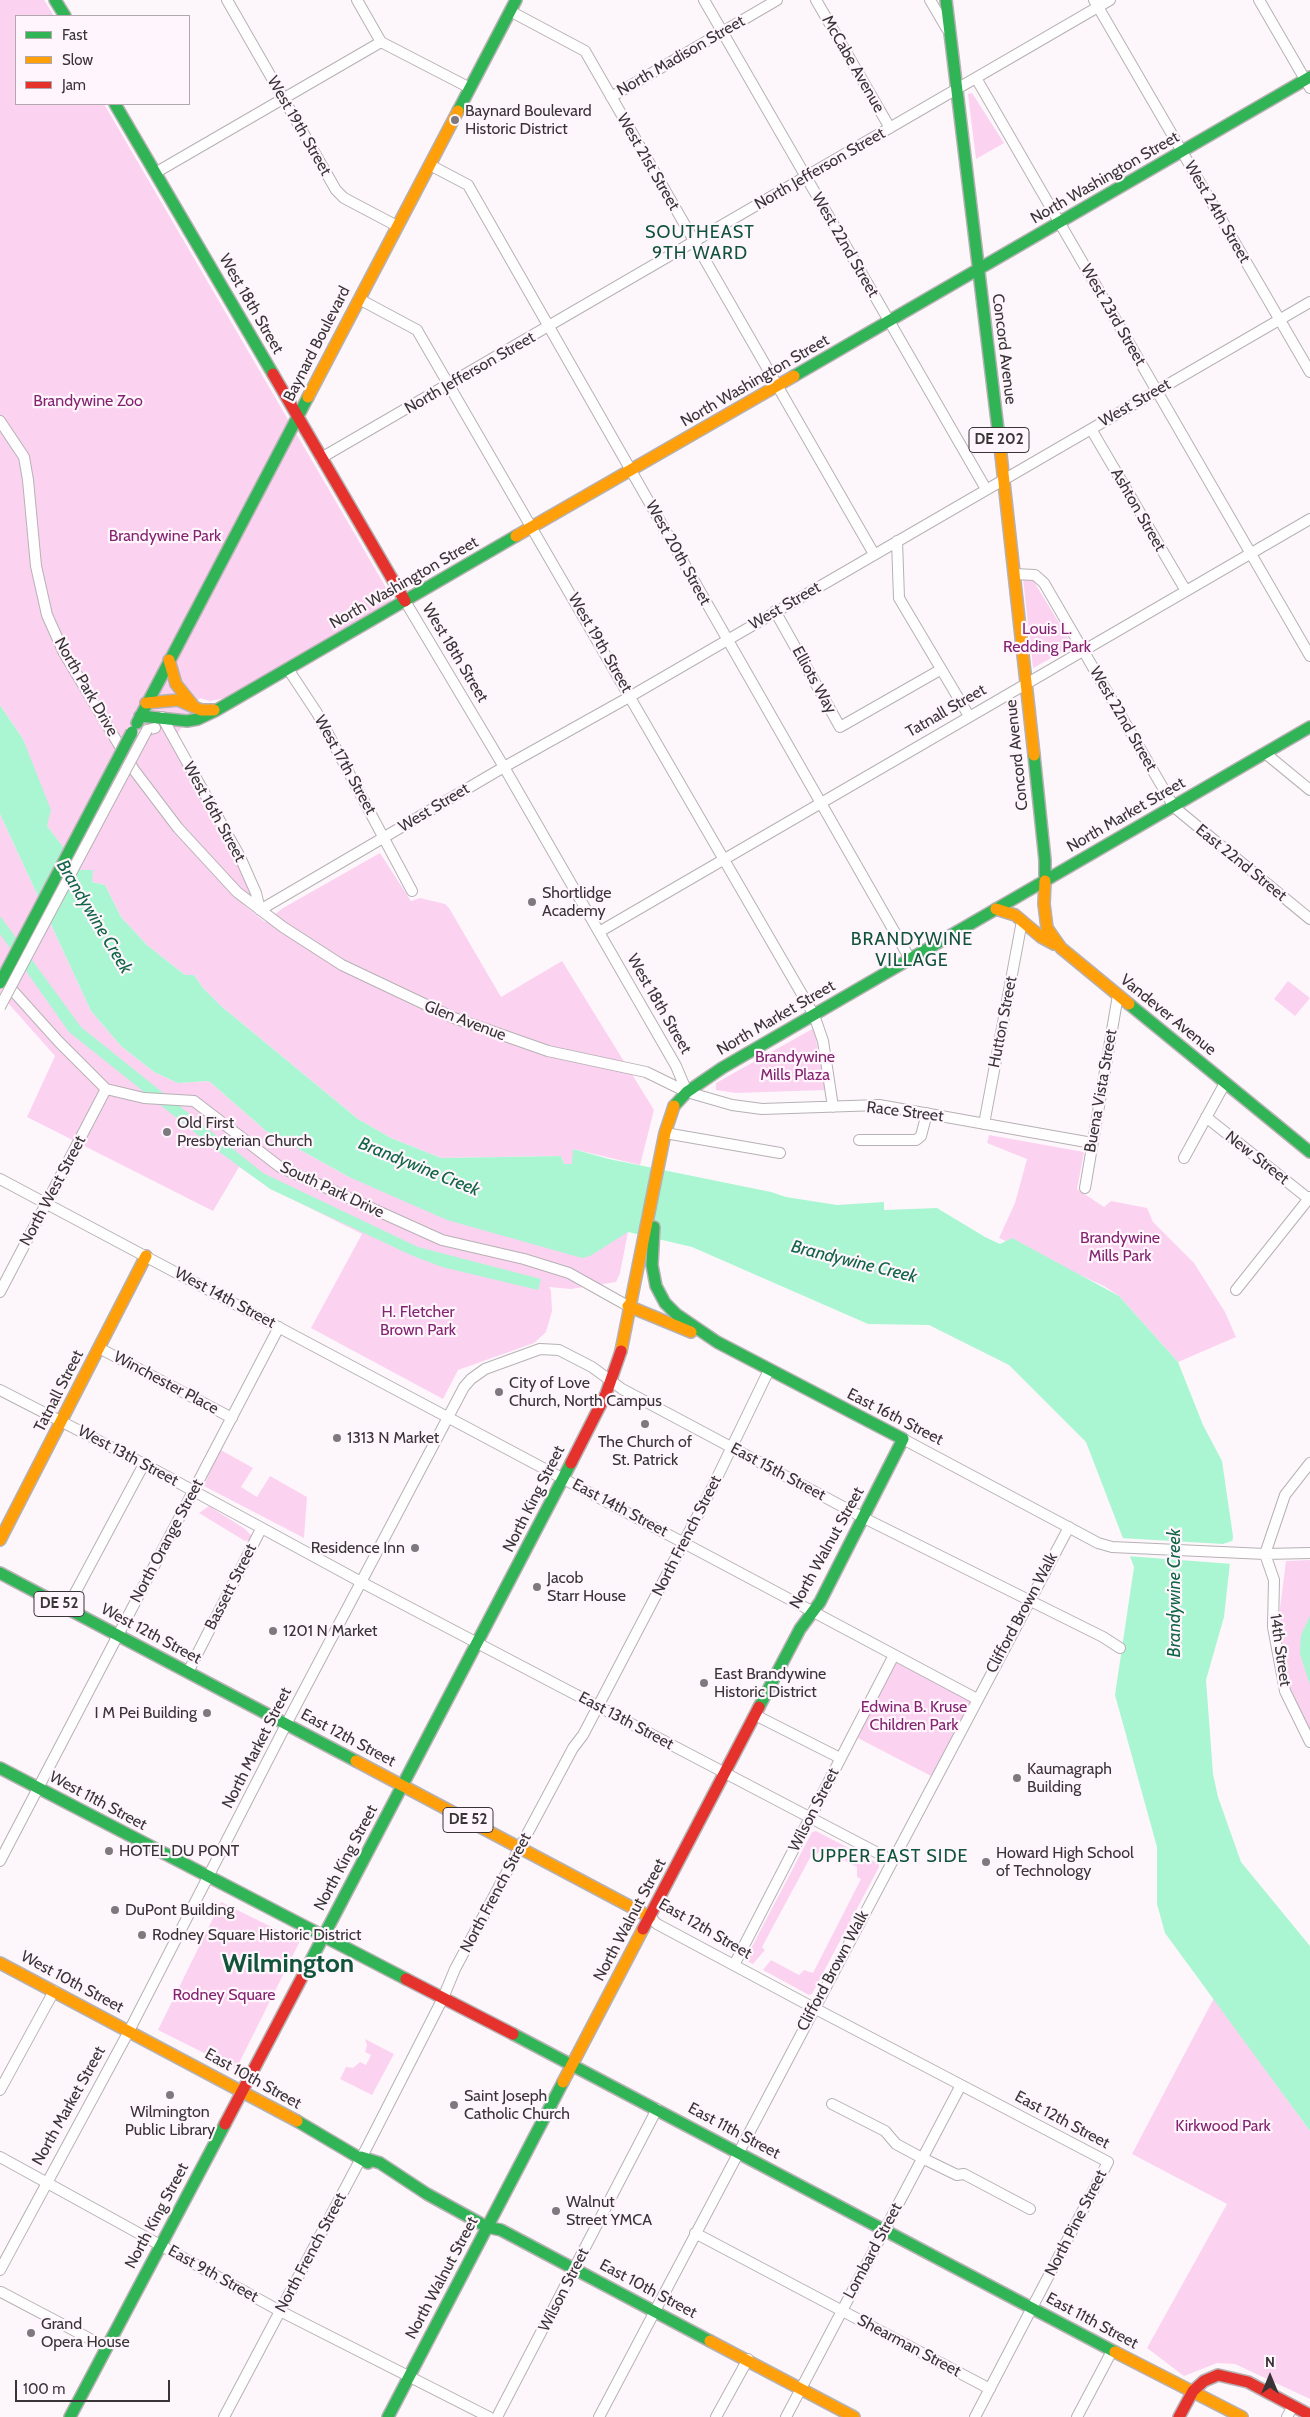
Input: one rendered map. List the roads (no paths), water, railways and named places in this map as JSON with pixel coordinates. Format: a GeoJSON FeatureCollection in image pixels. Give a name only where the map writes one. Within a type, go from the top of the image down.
{"type":"FeatureCollection","features":[{"type":"Feature","properties":{"kind":"main road"},"geometry":{"type":"LineString","coordinates":[[55,0],[64,15]]}},
{"type":"Feature","properties":{"kind":"main road","name":"Baynard Boulevard"},"geometry":{"type":"LineString","coordinates":[[146,704],[516,0]]}},
{"type":"Feature","properties":{"kind":"main road","name":"Concord Avenue"},"geometry":{"type":"LineString","coordinates":[[946,0],[955,90],[1004,479],[1045,860],[1045,882]]}},
{"type":"Feature","properties":{"kind":"main road","name":"North Washington Street"},"geometry":{"type":"LineString","coordinates":[[140,716],[162,717],[179,721],[192,720],[215,710],[1182,152],[1308,82]]}},
{"type":"Feature","properties":{"kind":"main road","name":"West 18th Street"},"geometry":{"type":"LineString","coordinates":[[116,105],[405,601]]}},
{"type":"Feature","properties":{"kind":"main road"},"geometry":{"type":"LineString","coordinates":[[169,660],[173,676],[180,691],[201,710]]}},
{"type":"Feature","properties":{"kind":"main road","name":"North Washington Street"},"geometry":{"type":"LineString","coordinates":[[146,704],[178,700],[201,710],[215,710]]}},
{"type":"Feature","properties":{"kind":"main road"},"geometry":{"type":"LineString","coordinates":[[0,983],[146,704]]}},
{"type":"Feature","properties":{"kind":"main road","name":"North Market Street"},"geometry":{"type":"LineString","coordinates":[[628,1306],[646,1252],[665,1133],[674,1106],[687,1092],[722,1068],[1310,727]]}},
{"type":"Feature","properties":{"kind":"main road","name":"Vandever Avenue"},"geometry":{"type":"LineString","coordinates":[[1045,882],[1044,904],[1047,928],[1061,948],[1310,1152]]}},
{"type":"Feature","properties":{"kind":"main road"},"geometry":{"type":"LineString","coordinates":[[996,909],[1011,913],[1041,937],[1061,948]]}},
{"type":"Feature","properties":{"kind":"main road","name":"East 16th Street"},"geometry":{"type":"LineString","coordinates":[[646,1252],[656,1286],[665,1303],[684,1321],[717,1342],[903,1439]]}},
{"type":"Feature","properties":{"kind":"main road","name":"Tatnall Street"},"geometry":{"type":"LineString","coordinates":[[0,1540],[146,1256]]}},
{"type":"Feature","properties":{"kind":"main road"},"geometry":{"type":"LineString","coordinates":[[628,1306],[717,1342]]}},
{"type":"Feature","properties":{"kind":"main road","name":"North King Street"},"geometry":{"type":"LineString","coordinates":[[70,2417],[563,1478],[611,1381],[620,1355],[628,1306]]}},
{"type":"Feature","properties":{"kind":"main road","name":"North Walnut Street"},"geometry":{"type":"LineString","coordinates":[[388,2417],[800,1629],[813,1611],[864,1518],[903,1439]]}},
{"type":"Feature","properties":{"kind":"main road","name":"West 12th Street"},"geometry":{"type":"LineString","coordinates":[[0,1573],[287,1724]]}},
{"type":"Feature","properties":{"kind":"main road","name":"East 12th Street"},"geometry":{"type":"LineString","coordinates":[[287,1724],[650,1916]]}},
{"type":"Feature","properties":{"kind":"main road","name":"West 11th Street"},"geometry":{"type":"LineString","coordinates":[[0,1768],[208,1877]]}},
{"type":"Feature","properties":{"kind":"main road","name":"East 11th Street"},"geometry":{"type":"LineString","coordinates":[[208,1877],[573,2065],[1112,2351],[1242,2417]]}},
{"type":"Feature","properties":{"kind":"main road","name":"West 10th Street"},"geometry":{"type":"LineString","coordinates":[[0,1963],[129,2031]]}},
{"type":"Feature","properties":{"kind":"main road","name":"East 10th Street"},"geometry":{"type":"LineString","coordinates":[[129,2031],[361,2157],[380,2163],[427,2194],[487,2227],[502,2230],[854,2417]]}},
{"type":"Feature","properties":{"kind":"main road"},"geometry":{"type":"LineString","coordinates":[[1179,2417],[1193,2391],[1209,2378],[1218,2375],[1234,2376],[1310,2415]]}},
{"type":"Feature","properties":{"kind":"street","name":"West 19th Street"},"geometry":{"type":"LineString","coordinates":[[227,0],[339,193],[397,226]]}},
{"type":"Feature","properties":{"kind":"street"},"geometry":{"type":"LineString","coordinates":[[357,0],[381,42],[470,88]]}},
{"type":"Feature","properties":{"kind":"street","name":"West 22nd Street"},"geometry":{"type":"LineString","coordinates":[[704,0],[986,489]]}},
{"type":"Feature","properties":{"kind":"street","name":"North Madison Street"},"geometry":{"type":"LineString","coordinates":[[611,97],[776,0]]}},
{"type":"Feature","properties":{"kind":"street","name":"McCabe Avenue"},"geometry":{"type":"LineString","coordinates":[[816,0],[890,128]]}},
{"type":"Feature","properties":{"kind":"street"},"geometry":{"type":"LineString","coordinates":[[930,0],[950,34]]}},
{"type":"Feature","properties":{"kind":"street","name":"North Jefferson Street"},"geometry":{"type":"LineString","coordinates":[[322,458],[976,78],[1096,3],[1110,0]]}},
{"type":"Feature","properties":{"kind":"street"},"geometry":{"type":"LineString","coordinates":[[1259,0],[1308,82]]}},
{"type":"Feature","properties":{"kind":"street","name":"West 24th Street"},"geometry":{"type":"LineString","coordinates":[[1096,3],[1310,372]]}},
{"type":"Feature","properties":{"kind":"street","name":"West 21st Street"},"geometry":{"type":"LineString","coordinates":[[510,11],[585,51],[874,554]]}},
{"type":"Feature","properties":{"kind":"street"},"geometry":{"type":"LineString","coordinates":[[156,173],[381,42]]}},
{"type":"Feature","properties":{"kind":"street","name":"West 23rd Street"},"geometry":{"type":"LineString","coordinates":[[976,78],[1310,656]]}},
{"type":"Feature","properties":{"kind":"street","name":"West 20th Street"},"geometry":{"type":"LineString","coordinates":[[430,165],[468,185],[632,470],[726,640],[910,959]]}},
{"type":"Feature","properties":{"kind":"street","name":"West 19th Street"},"geometry":{"type":"LineString","coordinates":[[359,299],[417,330],[450,385],[814,1015],[823,1041],[833,1107]]}},
{"type":"Feature","properties":{"kind":"street","name":"West Street"},"geometry":{"type":"LineString","coordinates":[[260,910],[1310,302]]}},
{"type":"Feature","properties":{"kind":"street","name":"North Park Drive"},"geometry":{"type":"LineString","coordinates":[[0,421],[24,456],[36,566],[47,615],[64,653],[134,770],[173,822],[217,872],[260,910]]}},
{"type":"Feature","properties":{"kind":"street","name":"Ashton Street"},"geometry":{"type":"LineString","coordinates":[[1091,429],[1186,591]]}},
{"type":"Feature","properties":{"kind":"street","name":"Tatnall Street"},"geometry":{"type":"LineString","coordinates":[[598,932],[1310,519]]}},
{"type":"Feature","properties":{"kind":"street"},"geometry":{"type":"LineString","coordinates":[[897,541],[899,598],[969,716]]}},
{"type":"Feature","properties":{"kind":"street","name":"West 22nd Street"},"geometry":{"type":"LineString","coordinates":[[1014,574],[1035,575],[1044,583],[1174,807]]}},
{"type":"Feature","properties":{"kind":"street","name":"West 18th Street"},"geometry":{"type":"LineString","coordinates":[[405,601],[504,767],[676,1066],[687,1092]]}},
{"type":"Feature","properties":{"kind":"street","name":"Elliots Way"},"geometry":{"type":"LineString","coordinates":[[776,611],[840,727],[940,670]]}},
{"type":"Feature","properties":{"kind":"street","name":"West 17th Street"},"geometry":{"type":"LineString","coordinates":[[288,669],[317,713],[412,891]]}},
{"type":"Feature","properties":{"kind":"street","name":"West 16th Street"},"geometry":{"type":"LineString","coordinates":[[162,717],[240,857],[256,893],[260,910]]}},
{"type":"Feature","properties":{"kind":"street"},"geometry":{"type":"LineString","coordinates":[[0,1007],[151,729]]}},
{"type":"Feature","properties":{"kind":"street"},"geometry":{"type":"LineString","coordinates":[[1265,753],[1310,790]]}},
{"type":"Feature","properties":{"kind":"street","name":"East 22nd Street"},"geometry":{"type":"LineString","coordinates":[[1174,807],[1310,919]]}},
{"type":"Feature","properties":{"kind":"street","name":"Glen Avenue"},"geometry":{"type":"LineString","coordinates":[[260,910],[342,964],[430,1008],[490,1032],[548,1051],[646,1072],[687,1092]]}},
{"type":"Feature","properties":{"kind":"street","name":"Hutton Street"},"geometry":{"type":"LineString","coordinates":[[984,1124],[1022,921]]}},
{"type":"Feature","properties":{"kind":"street"},"geometry":{"type":"LineString","coordinates":[[0,976],[58,1042],[106,1089]]}},
{"type":"Feature","properties":{"kind":"street","name":"Buena Vista Street"},"geometry":{"type":"LineString","coordinates":[[1085,1188],[1118,995]]}},
{"type":"Feature","properties":{"kind":"street"},"geometry":{"type":"LineString","coordinates":[[1184,1158],[1225,1083]]}},
{"type":"Feature","properties":{"kind":"street","name":"South Park Drive"},"geometry":{"type":"LineString","coordinates":[[106,1089],[144,1098],[176,1098],[194,1101],[280,1167],[424,1234],[569,1273],[628,1306]]}},
{"type":"Feature","properties":{"kind":"street","name":"North West Street"},"geometry":{"type":"LineString","coordinates":[[0,1292],[106,1089]]}},
{"type":"Feature","properties":{"kind":"street","name":"Race Street"},"geometry":{"type":"LineString","coordinates":[[687,1092],[732,1105],[762,1108],[879,1106],[1092,1143]]}},
{"type":"Feature","properties":{"kind":"street"},"geometry":{"type":"LineString","coordinates":[[859,1140],[916,1140],[921,1136],[927,1113]]}},
{"type":"Feature","properties":{"kind":"street","name":"New Street"},"geometry":{"type":"LineString","coordinates":[[1206,1117],[1309,1198]]}},
{"type":"Feature","properties":{"kind":"street"},"geometry":{"type":"LineString","coordinates":[[665,1133],[780,1153]]}},
{"type":"Feature","properties":{"kind":"street","name":"West 14th Street"},"geometry":{"type":"LineString","coordinates":[[0,1179],[450,1416]]}},
{"type":"Feature","properties":{"kind":"street"},"geometry":{"type":"LineString","coordinates":[[1236,1290],[1309,1198]]}},
{"type":"Feature","properties":{"kind":"street","name":"North Orange Street"},"geometry":{"type":"LineString","coordinates":[[0,1861],[279,1327]]}},
{"type":"Feature","properties":{"kind":"street","name":"Winchester Place"},"geometry":{"type":"LineString","coordinates":[[99,1348],[232,1418]]}},
{"type":"Feature","properties":{"kind":"street","name":"North Market Street"},"geometry":{"type":"LineString","coordinates":[[0,2270],[129,2031],[287,1724],[464,1387],[478,1373],[505,1360],[540,1349],[559,1350],[592,1367],[611,1381]]}},
{"type":"Feature","properties":{"kind":"street","name":"North French Street"},"geometry":{"type":"LineString","coordinates":[[224,2417],[361,2157],[455,1969],[598,1706],[684,1542],[770,1370]]}},
{"type":"Feature","properties":{"kind":"street","name":"East 15th Street"},"geometry":{"type":"LineString","coordinates":[[611,1381],[622,1389],[864,1518],[1103,1637],[1120,1648]]}},
{"type":"Feature","properties":{"kind":"street","name":"West 13th Street"},"geometry":{"type":"LineString","coordinates":[[0,1390],[62,1420],[361,1582]]}},
{"type":"Feature","properties":{"kind":"street","name":"East 14th Street"},"geometry":{"type":"LineString","coordinates":[[450,1416],[976,1698]]}},
{"type":"Feature","properties":{"kind":"street","name":"East 16th Street"},"geometry":{"type":"LineString","coordinates":[[903,1439],[1098,1543],[1112,1547],[1265,1554],[1310,1553]]}},
{"type":"Feature","properties":{"kind":"street"},"geometry":{"type":"LineString","coordinates":[[1265,1554],[1285,1495],[1310,1463]]}},
{"type":"Feature","properties":{"kind":"street"},"geometry":{"type":"LineString","coordinates":[[67,1608],[144,1464]]}},
{"type":"Feature","properties":{"kind":"street","name":"Clifford Brown Walk"},"geometry":{"type":"LineString","coordinates":[[599,2417],[656,2312],[695,2233],[976,1698],[1069,1527]]}},
{"type":"Feature","properties":{"kind":"street","name":"Bassett Street"},"geometry":{"type":"LineString","coordinates":[[188,1672],[261,1529]]}},
{"type":"Feature","properties":{"kind":"street","name":"14th Street"},"geometry":{"type":"LineString","coordinates":[[1265,1554],[1274,1580],[1273,1626],[1285,1691],[1310,1742]]}},
{"type":"Feature","properties":{"kind":"street","name":"East 13th Street"},"geometry":{"type":"LineString","coordinates":[[361,1582],[891,1860]]}},
{"type":"Feature","properties":{"kind":"street","name":"Wilson Street"},"geometry":{"type":"LineString","coordinates":[[734,1965],[894,1655]]}},
{"type":"Feature","properties":{"kind":"street"},"geometry":{"type":"LineString","coordinates":[[755,1715],[840,1758]]}},
{"type":"Feature","properties":{"kind":"street","name":"East 12th Street"},"geometry":{"type":"LineString","coordinates":[[650,1916],[657,1924],[1108,2162]]}},
{"type":"Feature","properties":{"kind":"street"},"geometry":{"type":"LineString","coordinates":[[0,2090],[54,1991]]}},
{"type":"Feature","properties":{"kind":"street","name":"Lombard Street"},"geometry":{"type":"LineString","coordinates":[[786,2417],[961,2085]]}},
{"type":"Feature","properties":{"kind":"street"},"geometry":{"type":"LineString","coordinates":[[832,2104],[884,2130],[896,2144],[922,2158],[957,2175],[964,2174],[1030,2209]]}},
{"type":"Feature","properties":{"kind":"street","name":"Wilson Street"},"geometry":{"type":"LineString","coordinates":[[497,2417],[657,2109]]}},
{"type":"Feature","properties":{"kind":"street","name":"East 9th Street"},"geometry":{"type":"LineString","coordinates":[[0,2158],[161,2244],[177,2256],[280,2311],[489,2417]]}},
{"type":"Feature","properties":{"kind":"street","name":"North Pine Street"},"geometry":{"type":"LineString","coordinates":[[975,2417],[1108,2162]]}},
{"type":"Feature","properties":{"kind":"street","name":"Shearman Street"},"geometry":{"type":"LineString","coordinates":[[695,2233],[990,2388]]}},
{"type":"Feature","properties":{"kind":"street"},"geometry":{"type":"LineString","coordinates":[[0,2292],[96,2342]]}},
{"type":"Feature","properties":{"kind":"street"},"geometry":{"type":"LineString","coordinates":[[1077,2417],[1112,2351]]}},
{"type":"Feature","properties":{"kind":"street"},"geometry":{"type":"LineString","coordinates":[[716,2417],[748,2359]]}},
{"type":"Feature","properties":{"kind":"street"},"geometry":{"type":"LineString","coordinates":[[1287,2417],[1293,2406]]}},
{"type":"Feature","properties":{"kind":"water","name":"Brandywine Creek"},"geometry":{"type":"Polygon","coordinates":[[[0,705],[23,739],[51,810],[47,826],[81,870],[93,870],[92,882],[105,885],[121,917],[147,945],[185,975],[194,975],[203,988],[221,1006],[358,1119],[391,1138],[441,1158],[561,1156],[564,1164],[572,1164],[573,1149],[609,1159],[771,1192],[786,1197],[837,1205],[884,1202],[884,1210],[937,1208],[1000,1244],[1012,1238],[1119,1296],[1178,1362],[1203,1425],[1222,1461],[1233,1536],[1224,1617],[1206,1680],[1213,1774],[1218,1797],[1241,1862],[1310,1946],[1310,2131],[1165,1933],[1157,1904],[1157,1847],[1115,1695],[1134,1567],[1086,1442],[1009,1365],[929,1325],[868,1324],[692,1247],[628,1232],[590,1256],[582,1258],[447,1220],[349,1177],[266,1131],[209,1081],[178,1083],[154,1072],[121,1046],[91,1011],[0,814],[0,705]]]}},
{"type":"Feature","properties":{"kind":"water"},"geometry":{"type":"Polygon","coordinates":[[[0,916],[81,1027],[263,1173],[418,1247],[541,1279],[538,1290],[442,1267],[413,1256],[270,1189],[218,1151],[69,1032],[0,934],[0,916]]]}},
{"type":"Feature","properties":{"kind":"water"},"geometry":{"type":"Polygon","coordinates":[[[1310,1616],[1310,1685],[1300,1654],[1301,1635],[1310,1616]]]}},
{"type":"Feature","properties":{"kind":"place","name":"Baynard Boulevard Historic District"},"geometry":{"type":"Point","coordinates":[455,120]}},
{"type":"Feature","properties":{"kind":"place","name":"Shortlidge Academy"},"geometry":{"type":"Point","coordinates":[532,902]}},
{"type":"Feature","properties":{"kind":"place","name":"Old First Presbyterian Church"},"geometry":{"type":"Point","coordinates":[167,1132]}},
{"type":"Feature","properties":{"kind":"place","name":"City of Love Church, North Campus"},"geometry":{"type":"Point","coordinates":[499,1392]}},
{"type":"Feature","properties":{"kind":"place","name":"The Church of St. Patrick"},"geometry":{"type":"Point","coordinates":[645,1424]}},
{"type":"Feature","properties":{"kind":"place","name":"1313 N Market"},"geometry":{"type":"Point","coordinates":[337,1438]}},
{"type":"Feature","properties":{"kind":"place","name":"Residence Inn"},"geometry":{"type":"Point","coordinates":[415,1548]}},
{"type":"Feature","properties":{"kind":"place","name":"Jacob Starr House"},"geometry":{"type":"Point","coordinates":[537,1587]}},
{"type":"Feature","properties":{"kind":"place","name":"1201 N Market"},"geometry":{"type":"Point","coordinates":[273,1631]}},
{"type":"Feature","properties":{"kind":"place","name":"East Brandywine Historic District"},"geometry":{"type":"Point","coordinates":[704,1683]}},
{"type":"Feature","properties":{"kind":"place","name":"I M Pei Building"},"geometry":{"type":"Point","coordinates":[207,1713]}},
{"type":"Feature","properties":{"kind":"place","name":"Kaumagraph Building"},"geometry":{"type":"Point","coordinates":[1017,1778]}},
{"type":"Feature","properties":{"kind":"place","name":"HOTEL DU PONT"},"geometry":{"type":"Point","coordinates":[109,1851]}},
{"type":"Feature","properties":{"kind":"place","name":"Howard High School of Technology"},"geometry":{"type":"Point","coordinates":[986,1862]}},
{"type":"Feature","properties":{"kind":"place","name":"DuPont Building"},"geometry":{"type":"Point","coordinates":[115,1910]}},
{"type":"Feature","properties":{"kind":"place","name":"Rodney Square Historic District"},"geometry":{"type":"Point","coordinates":[142,1935]}},
{"type":"Feature","properties":{"kind":"place","name":"Wilmington Public Library"},"geometry":{"type":"Point","coordinates":[170,2095]}},
{"type":"Feature","properties":{"kind":"place","name":"Saint Joseph Catholic Church"},"geometry":{"type":"Point","coordinates":[454,2105]}},
{"type":"Feature","properties":{"kind":"place","name":"Walnut Street YMCA"},"geometry":{"type":"Point","coordinates":[556,2211]}},
{"type":"Feature","properties":{"kind":"place","name":"Grand Opera House"},"geometry":{"type":"Point","coordinates":[31,2333]}},
{"type":"Feature","properties":{"kind":"district","name":"SOUTHEAST 9TH WARD"},"geometry":{"type":"Point","coordinates":[700,243]}},
{"type":"Feature","properties":{"kind":"district","name":"BRANDYWINE VILLAGE"},"geometry":{"type":"Point","coordinates":[912,950]}},
{"type":"Feature","properties":{"kind":"district","name":"UPPER EAST SIDE"},"geometry":{"type":"Point","coordinates":[890,1857]}},
{"type":"Feature","properties":{"kind":"district","name":"Wilmington"},"geometry":{"type":"Point","coordinates":[288,1964]}},
{"type":"Feature","properties":{"kind":"park label","name":"Brandywine Zoo"},"geometry":{"type":"Point","coordinates":[88,401]}},
{"type":"Feature","properties":{"kind":"park label","name":"Brandywine Park"},"geometry":{"type":"Point","coordinates":[165,536]}},
{"type":"Feature","properties":{"kind":"park label","name":"Louis L. Redding Park"},"geometry":{"type":"Point","coordinates":[1047,638]}},
{"type":"Feature","properties":{"kind":"park label","name":"Brandywine Mills Plaza"},"geometry":{"type":"Point","coordinates":[795,1066]}},
{"type":"Feature","properties":{"kind":"park label","name":"Brandywine Mills Park"},"geometry":{"type":"Point","coordinates":[1120,1247]}},
{"type":"Feature","properties":{"kind":"park label","name":"H. Fletcher Brown Park"},"geometry":{"type":"Point","coordinates":[418,1321]}},
{"type":"Feature","properties":{"kind":"park label","name":"Edwina B. Kruse Children Park"},"geometry":{"type":"Point","coordinates":[914,1716]}},
{"type":"Feature","properties":{"kind":"park label","name":"Rodney Square"},"geometry":{"type":"Point","coordinates":[224,1995]}},
{"type":"Feature","properties":{"kind":"park label","name":"Kirkwood Park"},"geometry":{"type":"Point","coordinates":[1223,2126]}}]}
